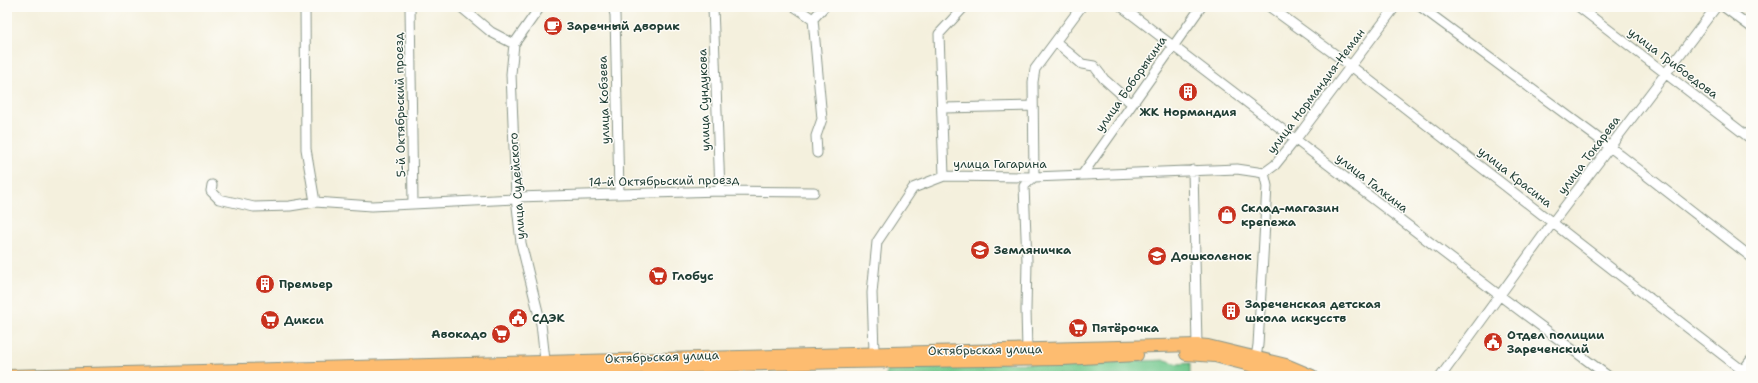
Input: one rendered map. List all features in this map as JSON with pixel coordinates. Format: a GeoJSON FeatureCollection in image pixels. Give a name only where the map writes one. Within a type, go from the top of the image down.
{"type":"FeatureCollection","features":[{"type":"Feature","properties":{"kind":"main road","name":"Октябрьская улица"},"geometry":{"type":"LineString","coordinates":[[546,365],[1063,359],[1197,350],[1292,376]]}},
{"type":"Feature","properties":{"kind":"main road","name":"Октябрьская улица"},"geometry":{"type":"LineString","coordinates":[[312,376],[874,351],[1197,350],[1256,357],[1286,365],[1312,376]]}},
{"type":"Feature","properties":{"kind":"main road","name":"Октябрьская улица"},"geometry":{"type":"LineString","coordinates":[[7,376],[380,372]]}},
{"type":"Feature","properties":{"kind":"street"},"geometry":{"type":"LineString","coordinates":[[305,7],[306,148],[315,202]]}},
{"type":"Feature","properties":{"kind":"street","name":"5-й Октябрьский проезд"},"geometry":{"type":"LineString","coordinates":[[410,7],[413,203]]}},
{"type":"Feature","properties":{"kind":"street"},"geometry":{"type":"LineString","coordinates":[[461,7],[478,19],[491,32],[514,44]]}},
{"type":"Feature","properties":{"kind":"street","name":"улица Судейского"},"geometry":{"type":"LineString","coordinates":[[540,7],[514,44],[511,74],[516,198],[521,243],[541,324],[546,365]]}},
{"type":"Feature","properties":{"kind":"street","name":"улица Кобзева"},"geometry":{"type":"LineString","coordinates":[[613,7],[615,15],[619,193]]}},
{"type":"Feature","properties":{"kind":"street","name":"улица Сундукова"},"geometry":{"type":"LineString","coordinates":[[712,7],[720,191]]}},
{"type":"Feature","properties":{"kind":"street"},"geometry":{"type":"LineString","coordinates":[[795,7],[813,19]]}},
{"type":"Feature","properties":{"kind":"street"},"geometry":{"type":"LineString","coordinates":[[817,153],[816,136],[822,119],[813,19],[824,7]]}},
{"type":"Feature","properties":{"kind":"street"},"geometry":{"type":"LineString","coordinates":[[944,176],[940,34],[964,7]]}},
{"type":"Feature","properties":{"kind":"street"},"geometry":{"type":"LineString","coordinates":[[1027,350],[1027,261],[1024,186],[1034,177],[1033,82],[1035,70],[1081,7]]}},
{"type":"Feature","properties":{"kind":"street","name":"улица Галкина"},"geometry":{"type":"LineString","coordinates":[[1122,7],[1499,295],[1608,376]]}},
{"type":"Feature","properties":{"kind":"street","name":"улица Боборыкина"},"geometry":{"type":"LineString","coordinates":[[1082,175],[1131,103],[1201,7]]}},
{"type":"Feature","properties":{"kind":"street","name":"улица Красина"},"geometry":{"type":"LineString","coordinates":[[1270,7],[1351,66],[1553,222],[1740,373]]}},
{"type":"Feature","properties":{"kind":"street","name":"улица Нормандия-Неман"},"geometry":{"type":"LineString","coordinates":[[1264,172],[1274,165],[1296,139],[1395,7]]}},
{"type":"Feature","properties":{"kind":"street"},"geometry":{"type":"LineString","coordinates":[[1421,7],[1610,147],[1751,257]]}},
{"type":"Feature","properties":{"kind":"street","name":"улица Грибоедова"},"geometry":{"type":"LineString","coordinates":[[1579,7],[1666,72],[1751,139]]}},
{"type":"Feature","properties":{"kind":"street","name":"улица Токарева"},"geometry":{"type":"LineString","coordinates":[[1441,376],[1553,222],[1716,7]]}},
{"type":"Feature","properties":{"kind":"street"},"geometry":{"type":"LineString","coordinates":[[1724,7],[1751,27]]}},
{"type":"Feature","properties":{"kind":"street"},"geometry":{"type":"LineString","coordinates":[[1056,42],[1082,64],[1094,66],[1104,79],[1131,103]]}},
{"type":"Feature","properties":{"kind":"street"},"geometry":{"type":"LineString","coordinates":[[943,108],[1033,106]]}},
{"type":"Feature","properties":{"kind":"street","name":"улица Гагарина"},"geometry":{"type":"LineString","coordinates":[[874,351],[872,293],[874,260],[877,242],[913,188],[944,176],[1034,177],[1237,169],[1264,172]]}},
{"type":"Feature","properties":{"kind":"street"},"geometry":{"type":"LineString","coordinates":[[1193,170],[1197,350]]}},
{"type":"Feature","properties":{"kind":"street"},"geometry":{"type":"LineString","coordinates":[[1256,357],[1258,345],[1267,186],[1264,172]]}},
{"type":"Feature","properties":{"kind":"street","name":"14-й Октябрьский проезд"},"geometry":{"type":"LineString","coordinates":[[212,185],[211,191],[214,196],[243,206],[254,207],[290,206],[315,202],[372,206],[619,193],[720,191],[814,192]]}},
{"type":"Feature","properties":{"kind":"street"},"geometry":{"type":"LineString","coordinates":[[1740,373],[1751,360]]}},
{"type":"Feature","properties":{"kind":"green space"},"geometry":{"type":"Polygon","coordinates":[[[1166,360],[1178,364],[1190,363],[1190,376],[886,376],[886,361],[1061,364],[1166,360]]]}},
{"type":"Feature","properties":{"kind":"place","name":"Заречный дворик"},"geometry":{"type":"Point","coordinates":[553,26]}},
{"type":"Feature","properties":{"kind":"place","name":"ЖК Нормандия"},"geometry":{"type":"Point","coordinates":[1188,92]}},
{"type":"Feature","properties":{"kind":"place","name":"Склад-магазин крепежа"},"geometry":{"type":"Point","coordinates":[1227,215]}},
{"type":"Feature","properties":{"kind":"place","name":"Земляничка"},"geometry":{"type":"Point","coordinates":[980,250]}},
{"type":"Feature","properties":{"kind":"place","name":"Дошколенок"},"geometry":{"type":"Point","coordinates":[1157,256]}},
{"type":"Feature","properties":{"kind":"place","name":"Глобус"},"geometry":{"type":"Point","coordinates":[658,276]}},
{"type":"Feature","properties":{"kind":"place","name":"Премьер"},"geometry":{"type":"Point","coordinates":[265,284]}},
{"type":"Feature","properties":{"kind":"place","name":"Зареченская детская школа искусств"},"geometry":{"type":"Point","coordinates":[1231,311]}},
{"type":"Feature","properties":{"kind":"place","name":"СДЭК"},"geometry":{"type":"Point","coordinates":[518,318]}},
{"type":"Feature","properties":{"kind":"place","name":"Дикси"},"geometry":{"type":"Point","coordinates":[270,320]}},
{"type":"Feature","properties":{"kind":"place","name":"Пятёрочка"},"geometry":{"type":"Point","coordinates":[1078,328]}},
{"type":"Feature","properties":{"kind":"place","name":"Авокадо"},"geometry":{"type":"Point","coordinates":[501,334]}},
{"type":"Feature","properties":{"kind":"place","name":"Отдел полиции Зареченский"},"geometry":{"type":"Point","coordinates":[1493,342]}}]}
